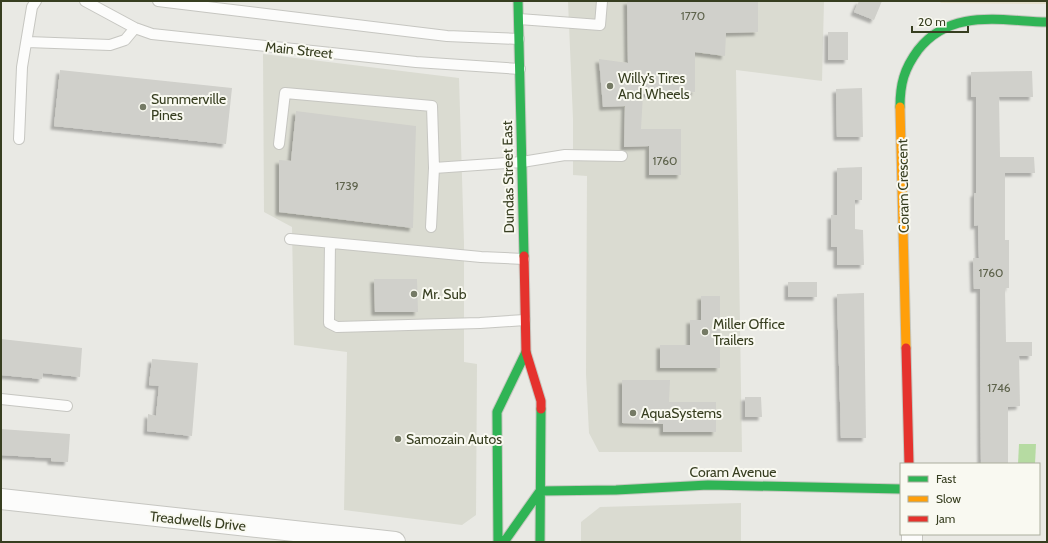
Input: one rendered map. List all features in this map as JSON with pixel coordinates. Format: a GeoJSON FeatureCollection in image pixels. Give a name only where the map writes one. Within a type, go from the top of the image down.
{"type":"FeatureCollection","features":[{"type":"Feature","properties":{"kind":"street","name":"Dundas Street East"},"geometry":{"type":"LineString","coordinates":[[518,1],[526,352],[541,401],[540,542]]}},
{"type":"Feature","properties":{"kind":"street","name":"Coram Crescent"},"geometry":{"type":"LineString","coordinates":[[909,463],[900,88],[903,74],[916,52],[946,26],[963,21],[1047,22]]}},
{"type":"Feature","properties":{"kind":"street","name":"Dundas Street East"},"geometry":{"type":"LineString","coordinates":[[498,542],[497,412],[526,352]]}},
{"type":"Feature","properties":{"kind":"street","name":"Coram Avenue"},"geometry":{"type":"LineString","coordinates":[[540,491],[708,484],[900,489]]}},
{"type":"Feature","properties":{"kind":"street"},"geometry":{"type":"LineString","coordinates":[[504,542],[540,491]]}},
{"type":"Feature","properties":{"kind":"street","name":"Treadwells Drive"},"geometry":{"type":"LineString","coordinates":[[1,499],[395,542]]}},
{"type":"Feature","properties":{"kind":"lane"},"geometry":{"type":"LineString","coordinates":[[19,139],[22,67],[32,7],[36,1]]}},
{"type":"Feature","properties":{"kind":"lane","name":"Main Street"},"geometry":{"type":"LineString","coordinates":[[85,1],[135,28],[152,34],[408,61],[520,69]]}},
{"type":"Feature","properties":{"kind":"lane"},"geometry":{"type":"LineString","coordinates":[[158,1],[447,36],[520,39]]}},
{"type":"Feature","properties":{"kind":"lane"},"geometry":{"type":"LineString","coordinates":[[519,19],[600,25],[602,1]]}},
{"type":"Feature","properties":{"kind":"lane"},"geometry":{"type":"LineString","coordinates":[[27,42],[110,45],[125,40],[135,28]]}},
{"type":"Feature","properties":{"kind":"lane"},"geometry":{"type":"LineString","coordinates":[[279,144],[285,93],[432,106],[434,168],[431,227]]}},
{"type":"Feature","properties":{"kind":"lane"},"geometry":{"type":"LineString","coordinates":[[434,168],[522,162],[565,155],[622,156]]}},
{"type":"Feature","properties":{"kind":"lane"},"geometry":{"type":"LineString","coordinates":[[290,240],[481,257],[524,259]]}},
{"type":"Feature","properties":{"kind":"lane"},"geometry":{"type":"LineString","coordinates":[[330,243],[330,323],[337,327],[480,323],[525,320]]}},
{"type":"Feature","properties":{"kind":"lane"},"geometry":{"type":"LineString","coordinates":[[1,399],[67,406]]}},
{"type":"Feature","properties":{"kind":"shaded area"},"geometry":{"type":"Polygon","coordinates":[[[568,1],[824,1],[822,81],[736,70],[742,452],[599,452],[589,433],[586,374],[587,176],[573,175],[573,119],[568,1]]]}},
{"type":"Feature","properties":{"kind":"shaded area"},"geometry":{"type":"Polygon","coordinates":[[[939,1],[1047,1],[1047,4],[941,3],[939,1]]]}},
{"type":"Feature","properties":{"kind":"shaded area"},"geometry":{"type":"Polygon","coordinates":[[[263,54],[459,78],[464,243],[464,362],[477,364],[476,515],[462,525],[344,510],[347,352],[294,345],[292,227],[264,212],[263,54]]]}},
{"type":"Feature","properties":{"kind":"shaded area"},"geometry":{"type":"Polygon","coordinates":[[[1019,444],[1036,444],[1035,463],[1018,463],[1019,444]]]}},
{"type":"Feature","properties":{"kind":"shaded area"},"geometry":{"type":"Polygon","coordinates":[[[741,503],[741,542],[581,542],[581,522],[600,507],[741,503]]]}},
{"type":"Feature","properties":{"kind":"building"},"geometry":{"type":"Polygon","coordinates":[[[627,1],[758,1],[758,32],[726,33],[725,56],[695,52],[695,92],[643,94],[641,129],[681,129],[681,175],[649,175],[649,146],[624,147],[625,106],[603,107],[599,59],[628,63],[627,1]]]}},
{"type":"Feature","properties":{"kind":"building"},"geometry":{"type":"Polygon","coordinates":[[[859,1],[882,1],[874,20],[854,12],[859,1]]]}},
{"type":"Feature","properties":{"kind":"building"},"geometry":{"type":"Polygon","coordinates":[[[828,32],[848,32],[848,60],[828,60],[828,32]]]}},
{"type":"Feature","properties":{"kind":"building","name":"Summerville Pines"},"geometry":{"type":"Polygon","coordinates":[[[60,70],[232,88],[226,144],[54,126],[60,70]]]}},
{"type":"Feature","properties":{"kind":"building"},"geometry":{"type":"Polygon","coordinates":[[[1032,71],[1033,97],[999,97],[1000,157],[1034,157],[1035,173],[1005,173],[1005,240],[1009,240],[1009,288],[1005,288],[1006,342],[1032,342],[1032,356],[1019,356],[1020,406],[1008,407],[1008,463],[981,463],[980,289],[974,289],[973,258],[979,258],[978,225],[974,226],[974,193],[976,193],[976,97],[971,97],[971,72],[1032,71]]]}},
{"type":"Feature","properties":{"kind":"building"},"geometry":{"type":"Polygon","coordinates":[[[862,88],[863,137],[837,137],[836,89],[862,88]]]}},
{"type":"Feature","properties":{"kind":"building"},"geometry":{"type":"Polygon","coordinates":[[[296,111],[416,126],[413,228],[279,212],[279,160],[291,161],[296,111]]]}},
{"type":"Feature","properties":{"kind":"building"},"geometry":{"type":"Polygon","coordinates":[[[862,167],[862,200],[855,200],[855,229],[863,230],[864,265],[837,265],[837,247],[831,247],[831,215],[837,215],[837,168],[862,167]]]}},
{"type":"Feature","properties":{"kind":"building"},"geometry":{"type":"Polygon","coordinates":[[[374,279],[417,279],[418,312],[375,312],[374,279]]]}},
{"type":"Feature","properties":{"kind":"building"},"geometry":{"type":"Polygon","coordinates":[[[788,282],[817,282],[817,297],[788,297],[788,282]]]}},
{"type":"Feature","properties":{"kind":"building"},"geometry":{"type":"Polygon","coordinates":[[[864,293],[866,438],[841,438],[837,294],[864,293]]]}},
{"type":"Feature","properties":{"kind":"building","name":"Miller Office Trailers"},"geometry":{"type":"Polygon","coordinates":[[[701,296],[720,296],[720,368],[660,368],[660,345],[690,345],[690,320],[701,320],[701,296]]]}},
{"type":"Feature","properties":{"kind":"building"},"geometry":{"type":"Polygon","coordinates":[[[1,339],[82,348],[80,377],[43,373],[42,379],[1,375],[1,339]]]}},
{"type":"Feature","properties":{"kind":"building"},"geometry":{"type":"Polygon","coordinates":[[[152,359],[198,363],[192,436],[147,431],[148,414],[156,416],[159,386],[149,385],[152,359]]]}},
{"type":"Feature","properties":{"kind":"building"},"geometry":{"type":"Polygon","coordinates":[[[622,380],[670,380],[669,402],[716,402],[716,432],[663,432],[663,424],[622,423],[622,380]]]}},
{"type":"Feature","properties":{"kind":"building"},"geometry":{"type":"Polygon","coordinates":[[[745,397],[761,397],[762,417],[745,417],[745,397]]]}},
{"type":"Feature","properties":{"kind":"building"},"geometry":{"type":"Polygon","coordinates":[[[1,429],[70,434],[68,462],[51,461],[51,458],[1,455],[1,429]]]}},
{"type":"Feature","properties":{"kind":"traffic: fast"},"geometry":{"type":"LineString","coordinates":[[518,1],[524,256]]}},
{"type":"Feature","properties":{"kind":"traffic: fast"},"geometry":{"type":"LineString","coordinates":[[900,107],[902,84],[909,64],[918,50],[931,37],[945,28],[961,22],[977,20],[994,19],[1047,22]]}},
{"type":"Feature","properties":{"kind":"traffic: fast"},"geometry":{"type":"LineString","coordinates":[[498,542],[497,412],[526,352]]}},
{"type":"Feature","properties":{"kind":"traffic: fast"},"geometry":{"type":"LineString","coordinates":[[540,542],[541,409]]}},
{"type":"Feature","properties":{"kind":"traffic: fast"},"geometry":{"type":"LineString","coordinates":[[504,542],[540,491],[616,490],[708,485],[900,489]]}},
{"type":"Feature","properties":{"kind":"traffic: slow"},"geometry":{"type":"LineString","coordinates":[[900,107],[906,348]]}},
{"type":"Feature","properties":{"kind":"traffic: jam"},"geometry":{"type":"LineString","coordinates":[[524,256],[526,352],[541,401],[541,409]]}},
{"type":"Feature","properties":{"kind":"traffic: jam"},"geometry":{"type":"LineString","coordinates":[[906,348],[909,463]]}},
{"type":"Feature","properties":{"kind":"place","name":"Willy’s Tires And Wheels"},"geometry":{"type":"Point","coordinates":[610,86]}},
{"type":"Feature","properties":{"kind":"place","name":"Summerville Pines"},"geometry":{"type":"Point","coordinates":[143,107]}},
{"type":"Feature","properties":{"kind":"place","name":"Mr. Sub"},"geometry":{"type":"Point","coordinates":[414,294]}},
{"type":"Feature","properties":{"kind":"place","name":"Miller Office Trailers"},"geometry":{"type":"Point","coordinates":[705,332]}},
{"type":"Feature","properties":{"kind":"place","name":"AquaSystems"},"geometry":{"type":"Point","coordinates":[633,413]}},
{"type":"Feature","properties":{"kind":"place","name":"Samozain Autos"},"geometry":{"type":"Point","coordinates":[398,439]}}]}
